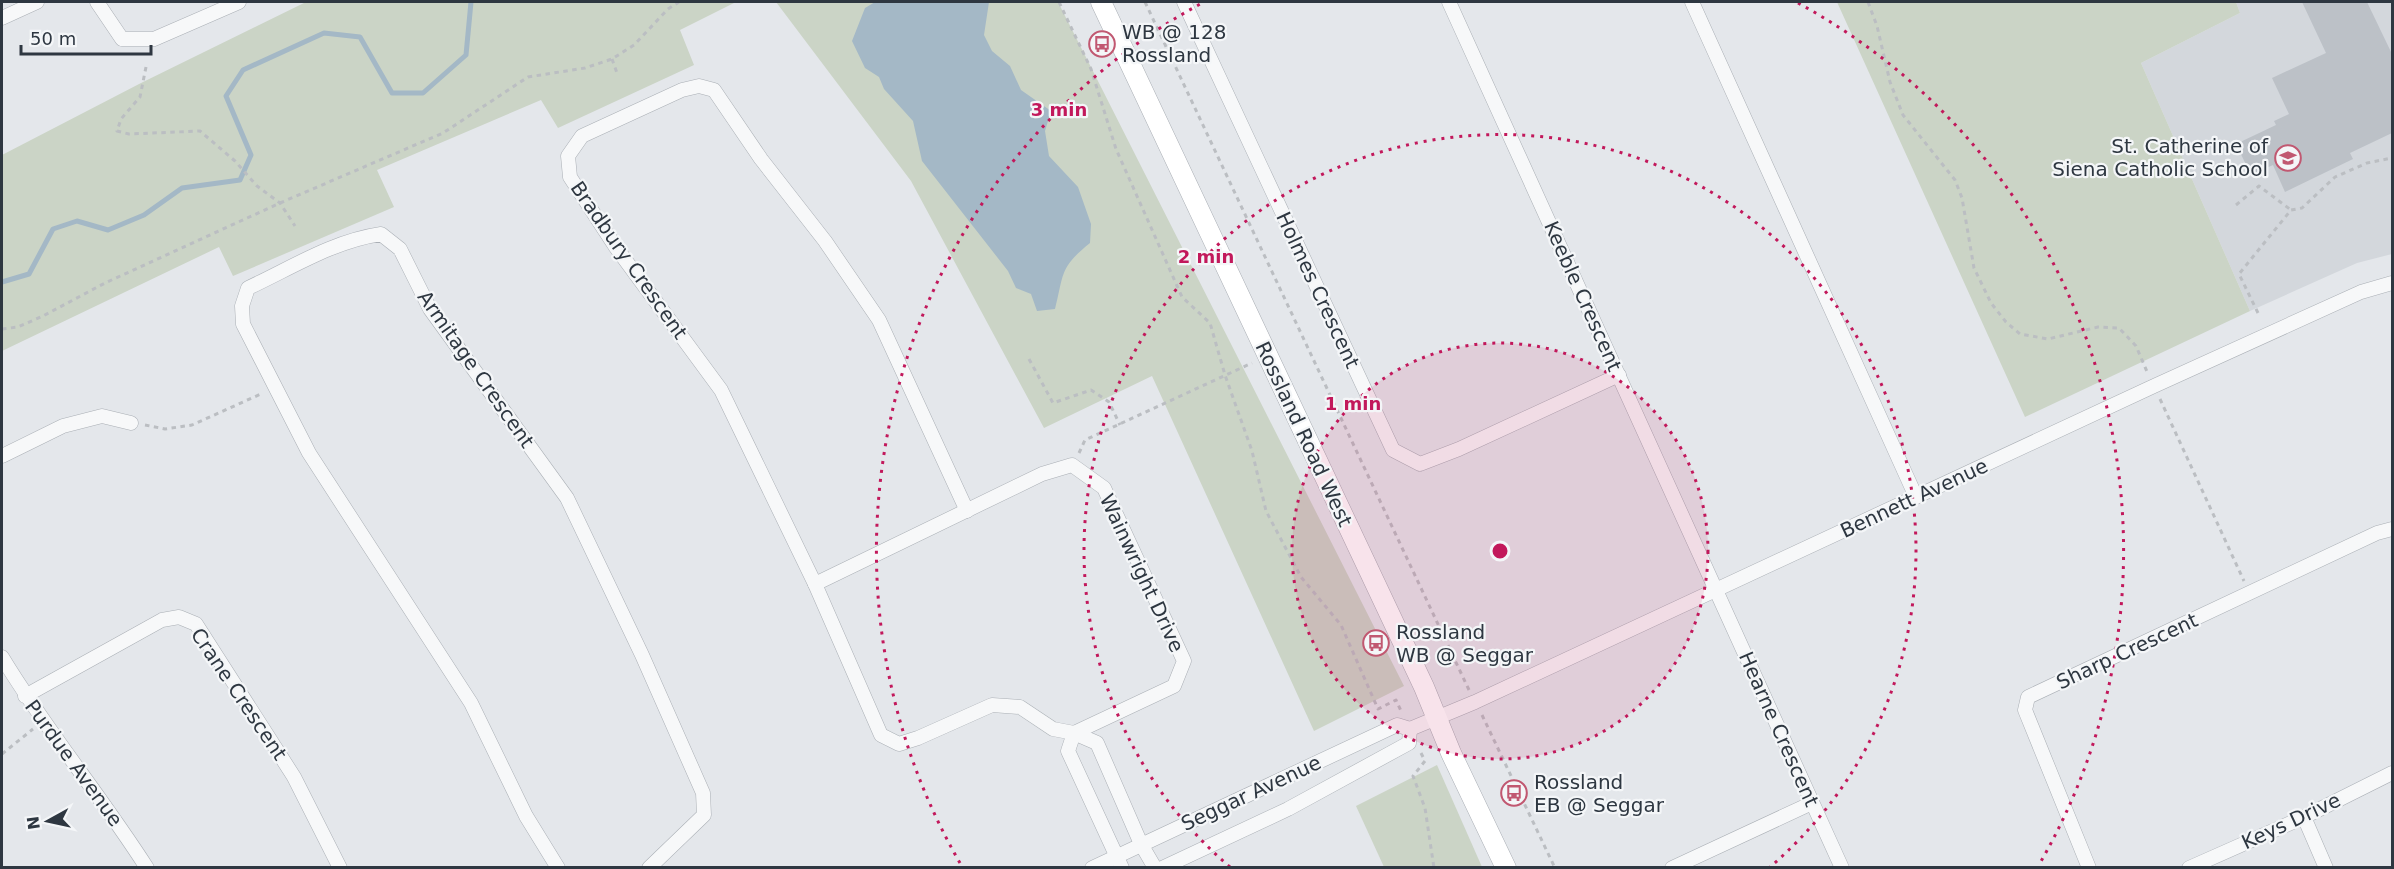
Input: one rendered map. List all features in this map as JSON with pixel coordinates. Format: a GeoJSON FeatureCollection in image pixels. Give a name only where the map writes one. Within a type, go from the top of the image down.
{"type":"FeatureCollection","features":[{"type":"Feature","properties":{"kind":"main road","name":"Rossland Road West"},"geometry":{"type":"LineString","coordinates":[[1101,2],[1419,676],[1436,718],[1506,867]]}},
{"type":"Feature","properties":{"kind":"street"},"geometry":{"type":"LineString","coordinates":[[2,18],[37,2]]}},
{"type":"Feature","properties":{"kind":"street"},"geometry":{"type":"LineString","coordinates":[[97,2],[122,39],[154,39],[239,2]]}},
{"type":"Feature","properties":{"kind":"street","name":"Holmes Crescent"},"geometry":{"type":"LineString","coordinates":[[1184,2],[1393,450],[1420,464],[1459,449],[1619,375]]}},
{"type":"Feature","properties":{"kind":"street","name":"Keeble Crescent"},"geometry":{"type":"LineString","coordinates":[[1449,2],[1717,591]]}},
{"type":"Feature","properties":{"kind":"street"},"geometry":{"type":"LineString","coordinates":[[1692,2],[1916,497]]}},
{"type":"Feature","properties":{"kind":"street","name":"Bradbury Crescent"},"geometry":{"type":"LineString","coordinates":[[967,511],[879,320],[825,241],[761,159],[714,90],[699,86],[682,90],[582,136],[568,156],[570,177],[615,246],[721,390],[815,584],[882,735],[899,744],[918,738],[992,705],[1020,707],[1053,729],[1074,733],[1097,743],[1141,844],[1155,867]]}},
{"type":"Feature","properties":{"kind":"street","name":"Armitage Crescent"},"geometry":{"type":"LineString","coordinates":[[558,867],[526,816],[471,703],[309,453],[243,324],[242,306],[248,288],[334,246],[358,237],[381,234],[400,249],[430,309],[567,498],[642,655],[703,793],[704,815],[649,867]]}},
{"type":"Feature","properties":{"kind":"street","name":"Bennett Avenue"},"geometry":{"type":"LineString","coordinates":[[1436,718],[1717,591],[2154,386],[2361,292],[2392,283]]}},
{"type":"Feature","properties":{"kind":"street"},"geometry":{"type":"LineString","coordinates":[[2,456],[63,426],[102,416],[131,423]]}},
{"type":"Feature","properties":{"kind":"street"},"geometry":{"type":"LineString","coordinates":[[815,584],[1042,474],[1072,465]]}},
{"type":"Feature","properties":{"kind":"street","name":"Wainwright Drive"},"geometry":{"type":"LineString","coordinates":[[1072,465],[1104,488],[1184,661],[1174,686],[1074,733]]}},
{"type":"Feature","properties":{"kind":"street","name":"Sharp Crescent"},"geometry":{"type":"LineString","coordinates":[[2089,867],[2025,710],[2028,697],[2377,533],[2392,530]]}},
{"type":"Feature","properties":{"kind":"street","name":"Hearne Crescent"},"geometry":{"type":"LineString","coordinates":[[1717,591],[1842,867]]}},
{"type":"Feature","properties":{"kind":"street","name":"Crane Crescent"},"geometry":{"type":"LineString","coordinates":[[25,696],[162,620],[180,617],[196,624],[294,777],[340,867]]}},
{"type":"Feature","properties":{"kind":"street","name":"Purdue Avenue"},"geometry":{"type":"LineString","coordinates":[[2,657],[25,696],[117,820],[147,867]]}},
{"type":"Feature","properties":{"kind":"street","name":"Seggar Avenue"},"geometry":{"type":"LineString","coordinates":[[1092,867],[1119,862],[1141,844],[1397,725],[1410,729],[1436,718]]}},
{"type":"Feature","properties":{"kind":"street","name":"Seggar Avenue"},"geometry":{"type":"LineString","coordinates":[[1162,867],[1288,809],[1409,744],[1410,729]]}},
{"type":"Feature","properties":{"kind":"street"},"geometry":{"type":"LineString","coordinates":[[1074,733],[1068,751],[1119,862]]}},
{"type":"Feature","properties":{"kind":"street","name":"Keys Drive"},"geometry":{"type":"LineString","coordinates":[[2189,867],[2304,817],[2392,774]]}},
{"type":"Feature","properties":{"kind":"street"},"geometry":{"type":"LineString","coordinates":[[1672,867],[1812,803]]}},
{"type":"Feature","properties":{"kind":"street"},"geometry":{"type":"LineString","coordinates":[[2304,817],[2326,867]]}},
{"type":"Feature","properties":{"kind":"path"},"geometry":{"type":"LineString","coordinates":[[2,329],[18,327],[43,316],[105,283],[280,203],[443,133],[528,77],[585,68],[612,59],[634,45],[668,9],[679,2]]}},
{"type":"Feature","properties":{"kind":"path"},"geometry":{"type":"LineString","coordinates":[[1059,2],[1091,69],[1116,149],[1182,297],[1210,323],[1225,375],[1252,451],[1266,511],[1282,545],[1301,577],[1341,625],[1378,709],[1396,700],[1425,761],[1413,776],[1425,808],[1434,867]]}},
{"type":"Feature","properties":{"kind":"path"},"geometry":{"type":"LineString","coordinates":[[1145,2],[1555,867]]}},
{"type":"Feature","properties":{"kind":"path"},"geometry":{"type":"LineString","coordinates":[[1868,2],[1877,26],[1890,82],[1903,116],[1955,180],[1962,198],[1974,268],[1991,303],[2006,322],[2020,334],[2048,339],[2098,327],[2119,328],[2136,346],[2248,594]]}},
{"type":"Feature","properties":{"kind":"path"},"geometry":{"type":"LineString","coordinates":[[612,59],[617,73]]}},
{"type":"Feature","properties":{"kind":"path"},"geometry":{"type":"LineString","coordinates":[[146,67],[140,97],[121,119],[117,131],[129,134],[200,131],[235,161],[257,186],[280,203],[295,226]]}},
{"type":"Feature","properties":{"kind":"path"},"geometry":{"type":"LineString","coordinates":[[2258,313],[2238,274],[2291,210],[2302,208],[2335,177],[2367,163],[2392,158]]}},
{"type":"Feature","properties":{"kind":"path"},"geometry":{"type":"LineString","coordinates":[[2236,205],[2259,186],[2291,210]]}},
{"type":"Feature","properties":{"kind":"path"},"geometry":{"type":"LineString","coordinates":[[1072,465],[1085,440],[1268,356]]}},
{"type":"Feature","properties":{"kind":"path"},"geometry":{"type":"LineString","coordinates":[[1029,359],[1053,403],[1091,390],[1109,402],[1120,425]]}},
{"type":"Feature","properties":{"kind":"path"},"geometry":{"type":"LineString","coordinates":[[131,423],[165,429],[192,425],[276,388]]}},
{"type":"Feature","properties":{"kind":"path"},"geometry":{"type":"LineString","coordinates":[[2,754],[44,720]]}},
{"type":"Feature","properties":{"kind":"shaded area","name":"St. Catherine of Siena Catholic School"},"geometry":{"type":"Polygon","coordinates":[[[2236,2],[2392,2],[2392,254],[2357,263],[2250,311],[2141,63],[2240,13],[2236,2]]]}},
{"type":"Feature","properties":{"kind":"green space"},"geometry":{"type":"Polygon","coordinates":[[[306,2],[736,2],[680,30],[694,65],[558,128],[541,100],[377,170],[394,207],[233,276],[219,247],[2,351],[2,155],[141,83],[306,2]]]}},
{"type":"Feature","properties":{"kind":"green space"},"geometry":{"type":"Polygon","coordinates":[[[776,2],[1058,2],[1404,686],[1314,731],[1152,376],[1044,428],[911,181],[776,2]]]}},
{"type":"Feature","properties":{"kind":"green space"},"geometry":{"type":"Polygon","coordinates":[[[1837,2],[2236,2],[2240,13],[2141,63],[2250,311],[2025,417],[1837,2]]]}},
{"type":"Feature","properties":{"kind":"green space"},"geometry":{"type":"Polygon","coordinates":[[[1437,765],[1482,867],[1384,867],[1356,806],[1437,765]]]}},
{"type":"Feature","properties":{"kind":"water"},"geometry":{"type":"Polygon","coordinates":[[[875,2],[989,2],[984,35],[992,51],[1010,66],[1021,90],[1051,111],[1045,131],[1049,156],[1078,187],[1091,224],[1090,243],[1073,259],[1064,272],[1055,309],[1037,311],[1031,294],[1016,288],[1008,271],[922,161],[913,121],[884,89],[879,77],[865,68],[852,41],[865,8],[875,2]]]}},
{"type":"Feature","properties":{"kind":"building"},"geometry":{"type":"Polygon","coordinates":[[[2302,2],[2367,2],[2392,54],[2392,133],[2350,153],[2353,159],[2285,192],[2273,165],[2251,175],[2236,144],[2276,125],[2274,121],[2289,114],[2272,78],[2326,53],[2302,2]]]}},
{"type":"Feature","properties":{"kind":"waterway"},"geometry":{"type":"LineString","coordinates":[[2,282],[29,274],[53,229],[77,221],[108,230],[144,215],[182,188],[240,180],[251,155],[226,96],[243,70],[324,33],[360,37],[392,93],[423,93],[466,55],[471,2]]}},
{"type":"Feature","properties":{"kind":"place","name":"WB @ 128 Rossland"},"geometry":{"type":"Point","coordinates":[1102,44]}},
{"type":"Feature","properties":{"kind":"place","name":"St. Catherine of Siena Catholic School"},"geometry":{"type":"Point","coordinates":[2288,158]}},
{"type":"Feature","properties":{"kind":"place","name":"Rossland WB @ Seggar"},"geometry":{"type":"Point","coordinates":[1376,643]}},
{"type":"Feature","properties":{"kind":"place","name":"Rossland EB @ Seggar"},"geometry":{"type":"Point","coordinates":[1514,793]}}]}
